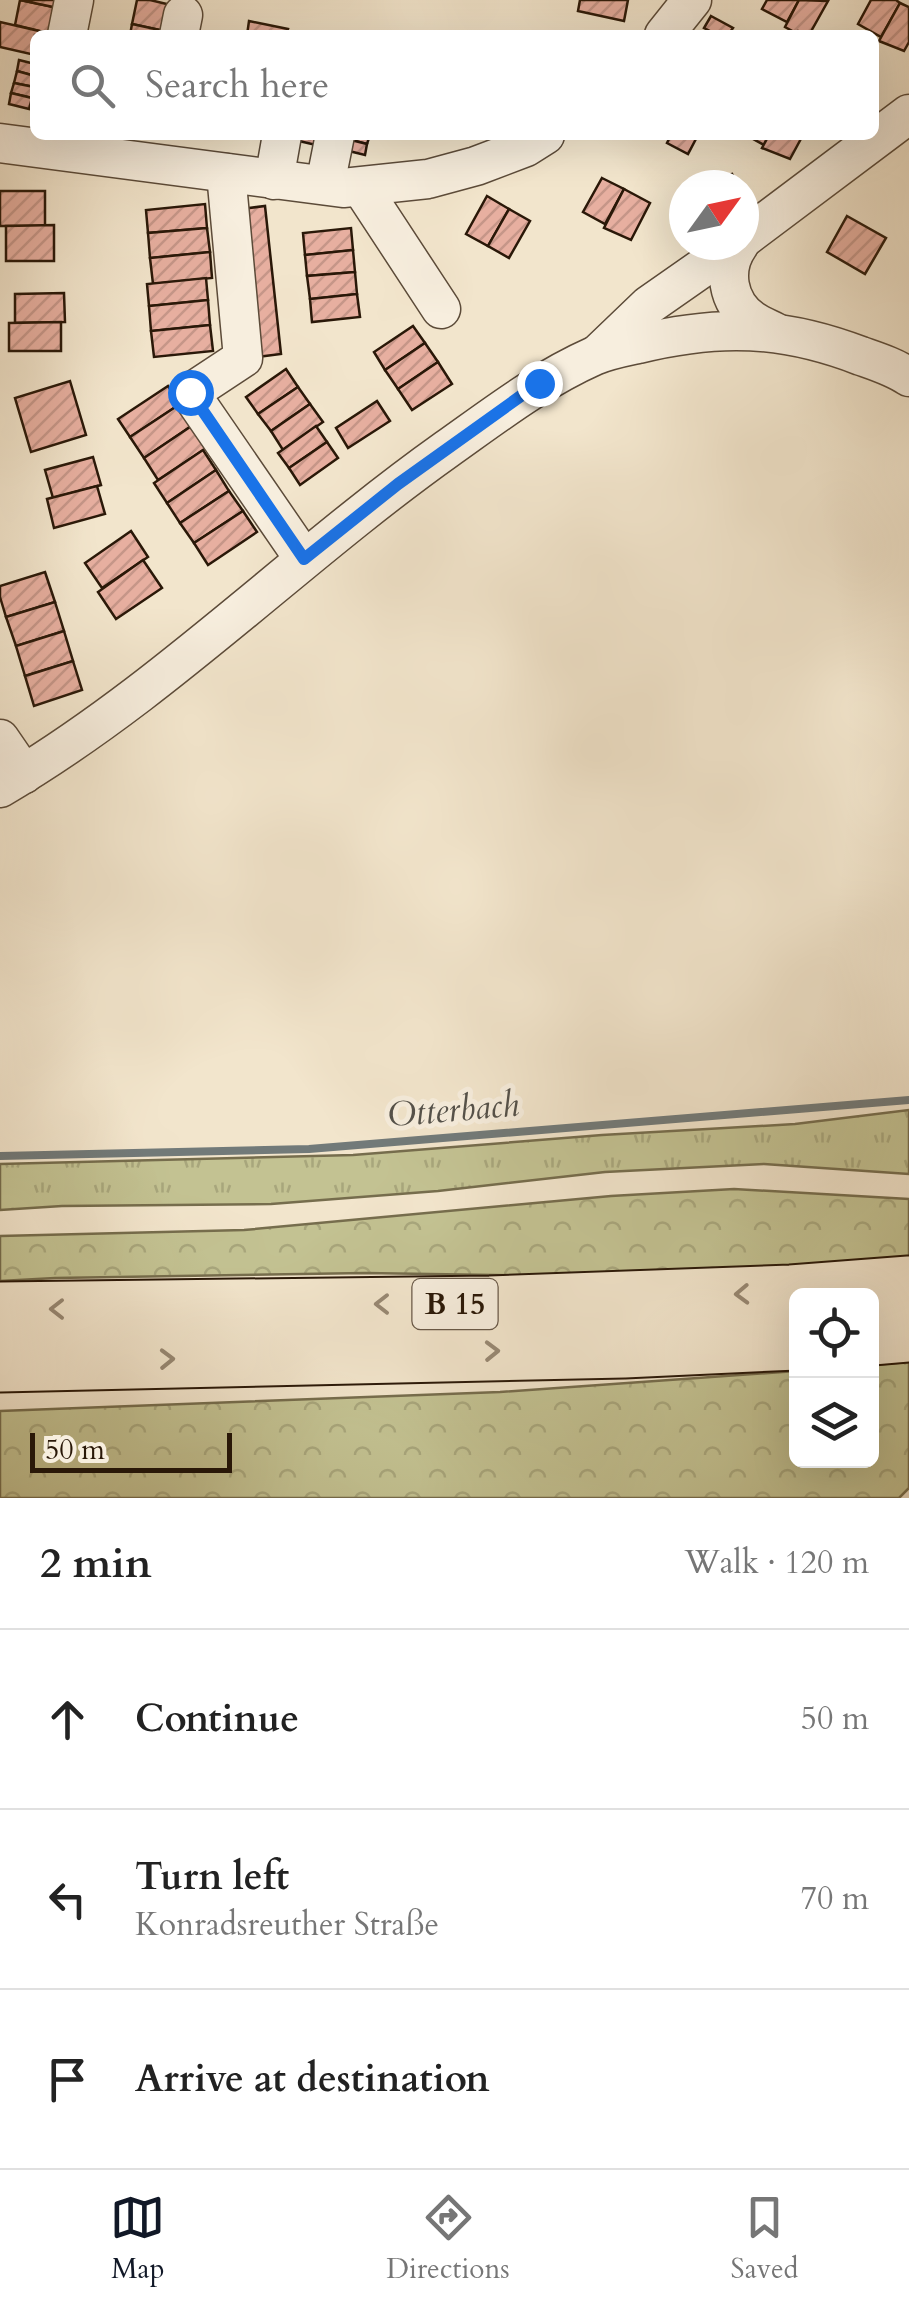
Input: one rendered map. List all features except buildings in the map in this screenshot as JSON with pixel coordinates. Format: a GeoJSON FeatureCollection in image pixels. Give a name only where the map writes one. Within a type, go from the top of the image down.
{"type":"FeatureCollection","features":[{"type":"Feature","properties":{"kind":"highway","name":"B 15"},"geometry":{"type":"LineString","coordinates":[[0,1310],[490,1304],[909,1284]]}},
{"type":"Feature","properties":{"kind":"highway"},"geometry":{"type":"LineString","coordinates":[[879,1336],[909,1334]]}},
{"type":"Feature","properties":{"kind":"highway","name":"B 15"},"geometry":{"type":"LineString","coordinates":[[0,1364],[624,1350],[789,1342]]}},
{"type":"Feature","properties":{"kind":"street"},"geometry":{"type":"LineString","coordinates":[[68,30],[74,0]]}},
{"type":"Feature","properties":{"kind":"street"},"geometry":{"type":"LineString","coordinates":[[668,30],[692,0]]}},
{"type":"Feature","properties":{"kind":"street"},"geometry":{"type":"LineString","coordinates":[[879,138],[909,116]]}},
{"type":"Feature","properties":{"kind":"street"},"geometry":{"type":"LineString","coordinates":[[274,180],[281,140]]}},
{"type":"Feature","properties":{"kind":"street"},"geometry":{"type":"LineString","coordinates":[[336,140],[343,186],[441,309]]}},
{"type":"Feature","properties":{"kind":"street"},"geometry":{"type":"LineString","coordinates":[[0,143],[46,141],[156,149],[226,173],[343,186],[428,179],[537,140]]}},
{"type":"Feature","properties":{"kind":"street"},"geometry":{"type":"LineString","coordinates":[[759,228],[877,140]]}},
{"type":"Feature","properties":{"kind":"street"},"geometry":{"type":"LineString","coordinates":[[226,173],[243,358],[190,392],[304,559]]}},
{"type":"Feature","properties":{"kind":"street"},"geometry":{"type":"LineString","coordinates":[[598,354],[649,305],[714,260]]}},
{"type":"Feature","properties":{"kind":"street"},"geometry":{"type":"LineString","coordinates":[[730,260],[728,273],[737,304],[750,319],[775,332]]}},
{"type":"Feature","properties":{"kind":"street"},"geometry":{"type":"LineString","coordinates":[[0,738],[12,781],[117,710],[398,484],[539,383],[598,354],[666,337],[711,331],[775,332],[831,344],[909,378]]}},
{"type":"Feature","properties":{"kind":"green space"},"geometry":{"type":"Polygon","coordinates":[[[909,1110],[909,1174],[764,1164],[605,1172],[271,1204],[0,1210],[0,1164],[353,1155],[795,1124],[909,1110]]]}},
{"type":"Feature","properties":{"kind":"green space"},"geometry":{"type":"Polygon","coordinates":[[[734,1189],[909,1199],[909,1260],[678,1278],[365,1273],[0,1281],[0,1236],[244,1230],[611,1196],[734,1189]]]}},
{"type":"Feature","properties":{"kind":"green space"},"geometry":{"type":"Polygon","coordinates":[[[909,1362],[909,1488],[899,1498],[0,1498],[0,1411],[500,1392],[789,1371],[789,1468],[879,1468],[879,1364],[909,1362]]]}},
{"type":"Feature","properties":{"kind":"waterway","name":"Otterbach"},"geometry":{"type":"LineString","coordinates":[[0,1156],[309,1149],[909,1100]]}},
{"type":"Feature","properties":{"kind":"route"},"geometry":{"type":"LineString","coordinates":[[190,392],[304,559],[398,484],[539,383]]}}]}
